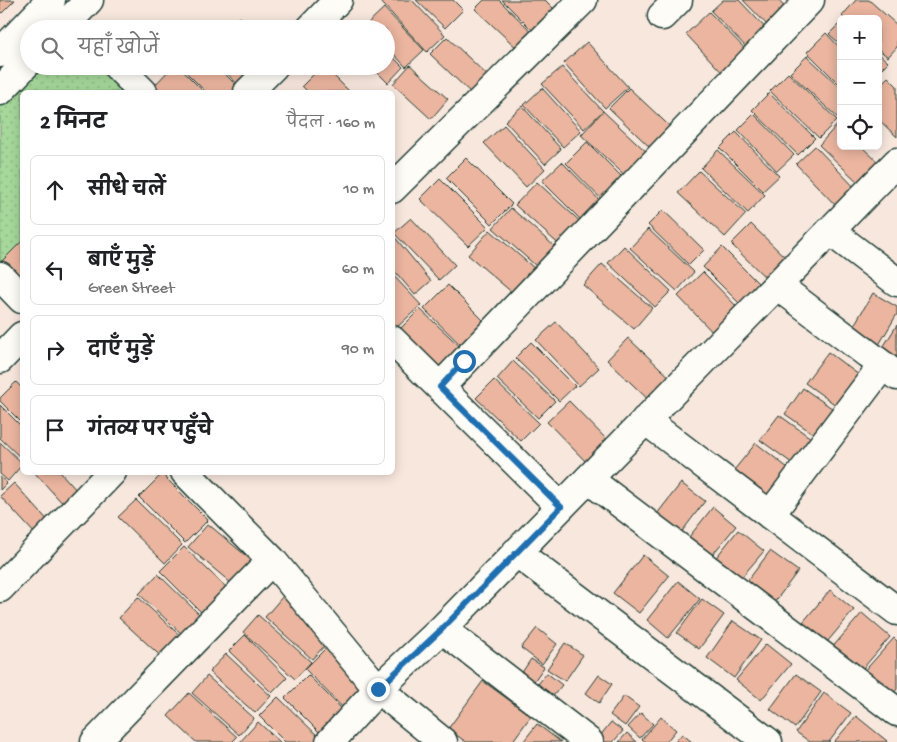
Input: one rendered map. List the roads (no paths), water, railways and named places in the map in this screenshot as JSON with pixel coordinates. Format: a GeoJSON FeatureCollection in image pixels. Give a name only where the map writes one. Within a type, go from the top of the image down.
{"type":"FeatureCollection","features":[{"type":"Feature","properties":{"kind":"street"},"geometry":{"type":"LineString","coordinates":[[32,20],[51,0],[66,20]]}},
{"type":"Feature","properties":{"kind":"street"},"geometry":{"type":"LineString","coordinates":[[74,20],[89,0]]}},
{"type":"Feature","properties":{"kind":"street"},"geometry":{"type":"LineString","coordinates":[[319,20],[338,0]]}},
{"type":"Feature","properties":{"kind":"street"},"geometry":{"type":"LineString","coordinates":[[395,186],[583,0]]}},
{"type":"Feature","properties":{"kind":"street"},"geometry":{"type":"LineString","coordinates":[[440,387],[810,0]]}},
{"type":"Feature","properties":{"kind":"street"},"geometry":{"type":"LineString","coordinates":[[0,53],[20,32]]}},
{"type":"Feature","properties":{"kind":"street"},"geometry":{"type":"LineString","coordinates":[[0,91],[20,70]]}},
{"type":"Feature","properties":{"kind":"street"},"geometry":{"type":"LineString","coordinates":[[126,75],[141,90]]}},
{"type":"Feature","properties":{"kind":"street"},"geometry":{"type":"LineString","coordinates":[[250,90],[265,75]]}},
{"type":"Feature","properties":{"kind":"street"},"geometry":{"type":"LineString","coordinates":[[330,742],[378,689],[442,629],[897,162]]}},
{"type":"Feature","properties":{"kind":"street"},"geometry":{"type":"LineString","coordinates":[[830,231],[897,282]]}},
{"type":"Feature","properties":{"kind":"street"},"geometry":{"type":"LineString","coordinates":[[0,276],[20,297]]}},
{"type":"Feature","properties":{"kind":"street"},"geometry":{"type":"LineString","coordinates":[[770,515],[890,370],[777,285]]}},
{"type":"Feature","properties":{"kind":"street"},"geometry":{"type":"LineString","coordinates":[[0,359],[20,338]]}},
{"type":"Feature","properties":{"kind":"street"},"geometry":{"type":"LineString","coordinates":[[395,343],[561,507]]}},
{"type":"Feature","properties":{"kind":"street"},"geometry":{"type":"LineString","coordinates":[[645,420],[897,611]]}},
{"type":"Feature","properties":{"kind":"street"},"geometry":{"type":"LineString","coordinates":[[0,588],[109,475]]}},
{"type":"Feature","properties":{"kind":"street"},"geometry":{"type":"LineString","coordinates":[[189,475],[272,560],[378,689],[444,742]]}},
{"type":"Feature","properties":{"kind":"street"},"geometry":{"type":"LineString","coordinates":[[588,479],[897,712]]}},
{"type":"Feature","properties":{"kind":"street"},"geometry":{"type":"LineString","coordinates":[[516,552],[768,742]]}},
{"type":"Feature","properties":{"kind":"street"},"geometry":{"type":"LineString","coordinates":[[95,742],[272,560]]}},
{"type":"Feature","properties":{"kind":"street"},"geometry":{"type":"LineString","coordinates":[[442,629],[589,742]]}}]}
